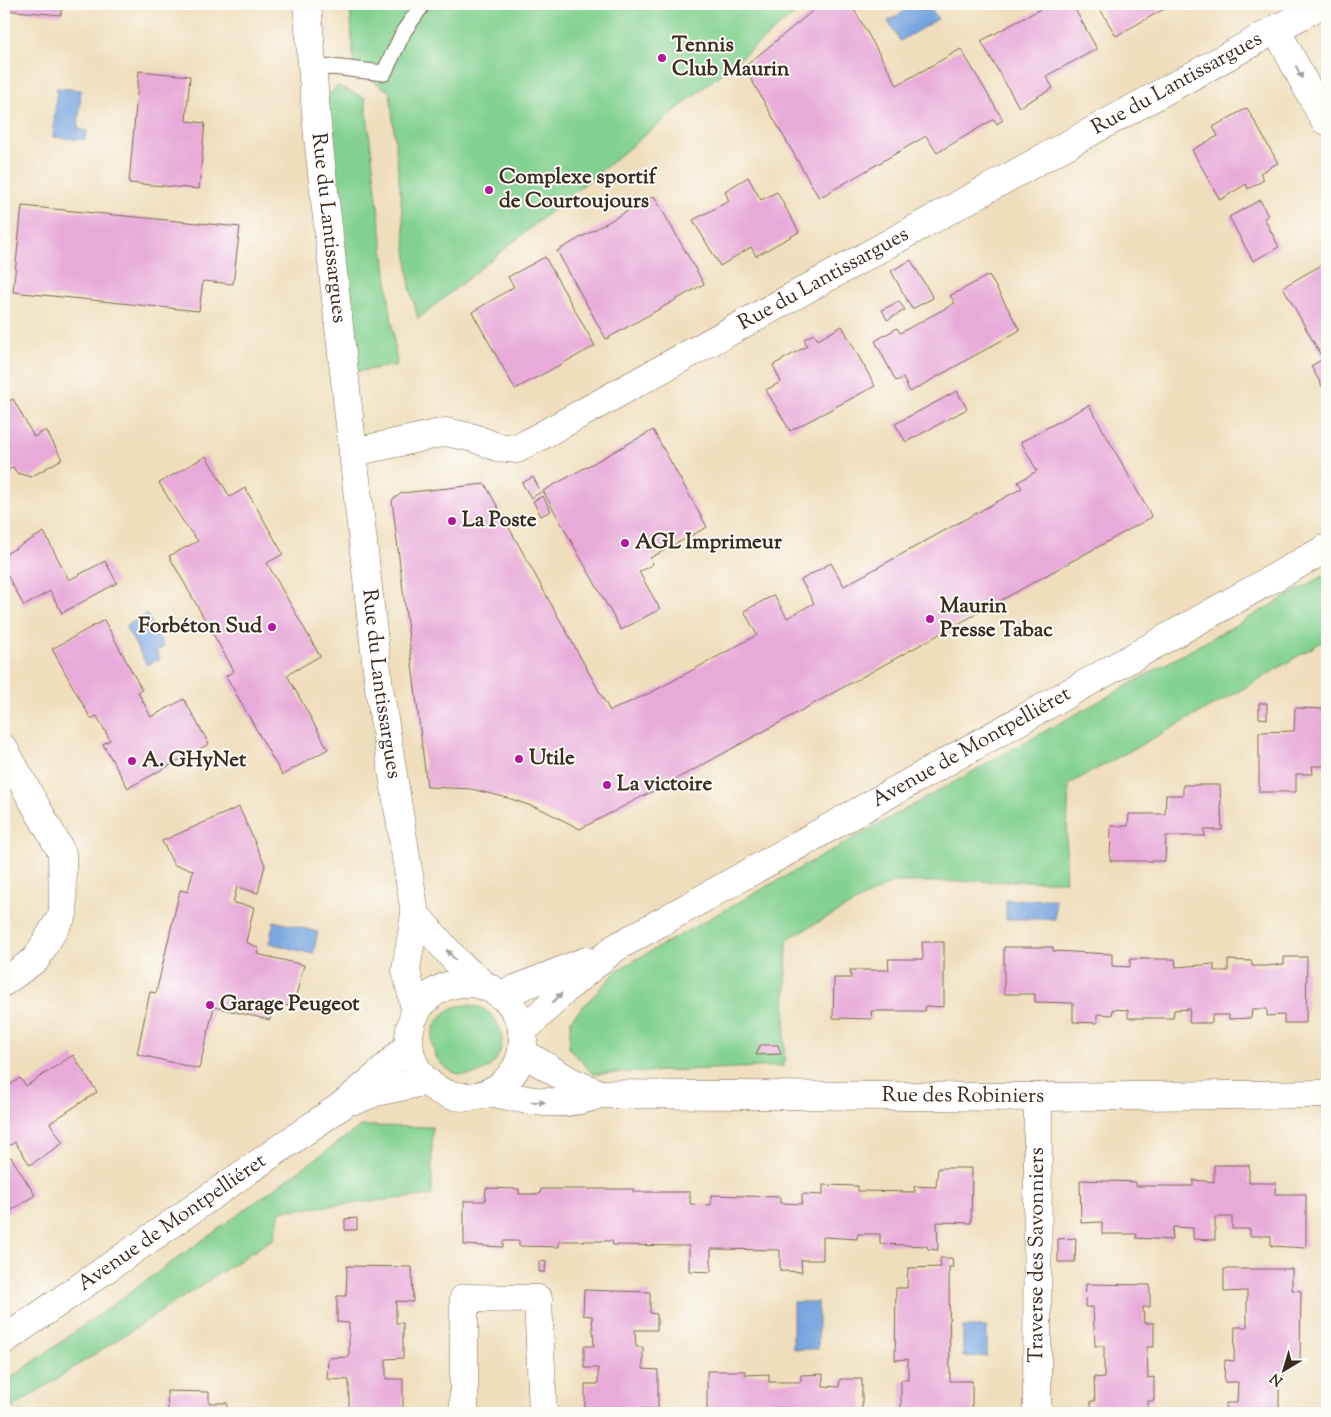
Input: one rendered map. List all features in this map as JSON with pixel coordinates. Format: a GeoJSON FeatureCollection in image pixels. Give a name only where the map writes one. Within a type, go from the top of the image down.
{"type":"FeatureCollection","features":[{"type":"Feature","properties":{"kind":"street","name":"Rue du Lantissargues"},"geometry":{"type":"LineString","coordinates":[[307,4],[319,147],[379,687],[415,914],[406,970],[416,1013]]}},
{"type":"Feature","properties":{"kind":"street","name":"Rue du Lantissargues"},"geometry":{"type":"LineString","coordinates":[[354,452],[446,432],[497,447],[517,449],[1322,4]]}},
{"type":"Feature","properties":{"kind":"street","name":"Rue du Lantissargues"},"geometry":{"type":"LineString","coordinates":[[1276,29],[1324,120],[1327,121]]}},
{"type":"Feature","properties":{"kind":"street","name":"Avenue de Montpelliéret"},"geometry":{"type":"LineString","coordinates":[[494,991],[559,973],[615,948],[1327,548]]}},
{"type":"Feature","properties":{"kind":"street"},"geometry":{"type":"LineString","coordinates":[[4,748],[62,853],[63,914],[36,960],[4,982]]}},
{"type":"Feature","properties":{"kind":"street"},"geometry":{"type":"LineString","coordinates":[[415,914],[458,963],[494,991],[511,1005],[518,1018],[522,1042],[516,1068],[505,1082],[490,1092],[474,1097],[457,1097],[441,1092],[427,1082],[412,1059],[409,1045],[410,1028],[416,1013],[426,1000],[439,990],[455,984],[471,984],[494,991]]}},
{"type":"Feature","properties":{"kind":"street","name":"Avenue de Montpelliéret"},"geometry":{"type":"LineString","coordinates":[[522,1042],[568,987],[615,948]]}},
{"type":"Feature","properties":{"kind":"street","name":"Rue des Robiniers"},"geometry":{"type":"LineString","coordinates":[[522,1042],[570,1081],[600,1094],[1038,1097],[1327,1094]]}},
{"type":"Feature","properties":{"kind":"street","name":"Avenue de Montpelliéret"},"geometry":{"type":"LineString","coordinates":[[4,1340],[341,1106],[377,1076],[409,1045]]}},
{"type":"Feature","properties":{"kind":"street","name":"Avenue de Montpelliéret"},"geometry":{"type":"LineString","coordinates":[[341,1106],[376,1092],[427,1082]]}},
{"type":"Feature","properties":{"kind":"street","name":"Rue des Robiniers"},"geometry":{"type":"LineString","coordinates":[[490,1092],[531,1102],[581,1102],[600,1094]]}},
{"type":"Feature","properties":{"kind":"street","name":"Traverse des Savonniers"},"geometry":{"type":"LineString","coordinates":[[1037,1413],[1038,1097]]}},
{"type":"Feature","properties":{"kind":"street"},"geometry":{"type":"LineString","coordinates":[[464,1413],[464,1298],[538,1299],[543,1413]]}},
{"type":"Feature","properties":{"kind":"lane"},"geometry":{"type":"LineString","coordinates":[[312,69],[332,67],[384,73],[404,32],[423,4]]}},
{"type":"Feature","properties":{"kind":"green space","name":"Complexe sportif de Courtoujours"},"geometry":{"type":"Polygon","coordinates":[[[350,4],[807,4],[418,319],[410,288],[390,92],[354,69],[350,4]]]}},
{"type":"Feature","properties":{"kind":"green space"},"geometry":{"type":"Polygon","coordinates":[[[338,86],[365,98],[397,365],[355,372],[325,98],[338,86]]]}},
{"type":"Feature","properties":{"kind":"green space"},"geometry":{"type":"Polygon","coordinates":[[[1327,574],[1327,639],[1229,697],[1069,784],[1065,881],[894,882],[787,939],[784,1066],[593,1074],[569,1048],[571,1019],[619,969],[1327,574]]]}},
{"type":"Feature","properties":{"kind":"green space"},"geometry":{"type":"Polygon","coordinates":[[[474,1005],[487,1011],[496,1020],[500,1026],[502,1040],[500,1054],[492,1065],[481,1073],[460,1075],[453,1073],[442,1065],[434,1054],[432,1033],[434,1026],[442,1015],[453,1007],[474,1005]]]}},
{"type":"Feature","properties":{"kind":"green space"},"geometry":{"type":"Polygon","coordinates":[[[361,1126],[432,1127],[432,1195],[280,1211],[274,1238],[4,1413],[4,1383],[361,1126]]]}},
{"type":"Feature","properties":{"kind":"water"},"geometry":{"type":"Polygon","coordinates":[[[916,4],[929,4],[938,19],[900,41],[888,21],[916,4]]]}},
{"type":"Feature","properties":{"kind":"water"},"geometry":{"type":"Polygon","coordinates":[[[57,88],[81,90],[78,129],[87,131],[85,140],[53,137],[57,88]]]}},
{"type":"Feature","properties":{"kind":"water"},"geometry":{"type":"Polygon","coordinates":[[[147,614],[164,647],[156,651],[160,659],[147,665],[125,626],[147,614]]]}},
{"type":"Feature","properties":{"kind":"water"},"geometry":{"type":"Polygon","coordinates":[[[1055,899],[1055,919],[1006,919],[1006,900],[1055,899]]]}},
{"type":"Feature","properties":{"kind":"water"},"geometry":{"type":"Polygon","coordinates":[[[274,921],[318,932],[313,954],[269,943],[274,921]]]}},
{"type":"Feature","properties":{"kind":"water"},"geometry":{"type":"Polygon","coordinates":[[[793,1302],[818,1302],[818,1349],[793,1349],[793,1302]]]}},
{"type":"Feature","properties":{"kind":"water"},"geometry":{"type":"Polygon","coordinates":[[[963,1327],[987,1327],[987,1356],[963,1357],[963,1327]]]}},
{"type":"Feature","properties":{"kind":"building"},"geometry":{"type":"Polygon","coordinates":[[[4,4],[62,4],[61,15],[4,10],[4,4]]]}},
{"type":"Feature","properties":{"kind":"building"},"geometry":{"type":"Polygon","coordinates":[[[821,4],[851,4],[897,85],[961,49],[1003,120],[997,124],[994,119],[937,153],[926,136],[819,198],[744,67],[821,4]]]}},
{"type":"Feature","properties":{"kind":"building"},"geometry":{"type":"Polygon","coordinates":[[[1050,4],[1072,4],[1097,49],[1046,76],[1053,88],[1019,107],[981,41],[1050,4]]]}},
{"type":"Feature","properties":{"kind":"building"},"geometry":{"type":"Polygon","coordinates":[[[1097,4],[1173,4],[1116,36],[1097,4]]]}},
{"type":"Feature","properties":{"kind":"building"},"geometry":{"type":"Polygon","coordinates":[[[139,71],[190,76],[186,121],[205,123],[199,189],[129,183],[139,71]]]}},
{"type":"Feature","properties":{"kind":"building"},"geometry":{"type":"Polygon","coordinates":[[[1247,108],[1278,163],[1260,173],[1264,180],[1248,189],[1246,184],[1220,200],[1192,150],[1218,136],[1213,127],[1247,108]]]}},
{"type":"Feature","properties":{"kind":"building"},"geometry":{"type":"Polygon","coordinates":[[[748,177],[761,200],[777,192],[799,232],[756,256],[751,247],[720,266],[693,220],[729,201],[725,191],[748,177]]]}},
{"type":"Feature","properties":{"kind":"building"},"geometry":{"type":"Polygon","coordinates":[[[654,196],[704,284],[606,339],[557,251],[654,196]]]}},
{"type":"Feature","properties":{"kind":"building"},"geometry":{"type":"Polygon","coordinates":[[[1260,200],[1268,216],[1264,218],[1279,247],[1253,261],[1229,217],[1260,200]]]}},
{"type":"Feature","properties":{"kind":"building"},"geometry":{"type":"Polygon","coordinates":[[[22,206],[240,227],[233,284],[203,281],[199,311],[13,292],[22,206]]]}},
{"type":"Feature","properties":{"kind":"building"},"geometry":{"type":"Polygon","coordinates":[[[545,257],[595,346],[515,389],[472,312],[514,287],[508,277],[545,257]]]}},
{"type":"Feature","properties":{"kind":"building"},"geometry":{"type":"Polygon","coordinates":[[[911,260],[933,298],[912,309],[891,271],[911,260]]]}},
{"type":"Feature","properties":{"kind":"building"},"geometry":{"type":"Polygon","coordinates":[[[1327,262],[1327,395],[1311,366],[1323,359],[1283,287],[1327,262]]]}},
{"type":"Feature","properties":{"kind":"building"},"geometry":{"type":"Polygon","coordinates":[[[989,275],[1020,330],[910,392],[903,378],[896,381],[875,341],[897,328],[900,333],[955,303],[950,296],[989,275]]]}},
{"type":"Feature","properties":{"kind":"building"},"geometry":{"type":"Polygon","coordinates":[[[899,301],[905,310],[887,320],[882,310],[899,301]]]}},
{"type":"Feature","properties":{"kind":"building"},"geometry":{"type":"Polygon","coordinates":[[[842,326],[875,386],[790,431],[766,390],[781,382],[773,365],[807,346],[804,339],[814,334],[818,340],[842,326]]]}},
{"type":"Feature","properties":{"kind":"building"},"geometry":{"type":"Polygon","coordinates":[[[957,391],[967,409],[906,442],[895,424],[957,391]]]}},
{"type":"Feature","properties":{"kind":"building"},"geometry":{"type":"Polygon","coordinates":[[[13,399],[34,437],[46,430],[62,459],[31,477],[17,473],[13,467],[4,472],[4,404],[13,399]]]}},
{"type":"Feature","properties":{"kind":"building"},"geometry":{"type":"Polygon","coordinates":[[[1089,405],[1152,517],[697,768],[580,829],[543,810],[508,798],[471,789],[427,787],[392,500],[402,493],[485,484],[610,711],[654,691],[757,635],[744,611],[774,595],[787,618],[814,603],[801,580],[831,563],[844,586],[1022,488],[1018,482],[1037,471],[1021,442],[1089,405]]]}},
{"type":"Feature","properties":{"kind":"building","name":"AGL Imprimeur"},"geometry":{"type":"Polygon","coordinates":[[[653,430],[707,527],[650,558],[653,564],[639,572],[660,609],[621,630],[543,491],[653,430]]]}},
{"type":"Feature","properties":{"kind":"building"},"geometry":{"type":"Polygon","coordinates":[[[206,456],[230,497],[245,488],[257,508],[283,554],[267,563],[320,656],[287,675],[328,749],[282,775],[226,676],[234,671],[169,556],[198,541],[186,526],[159,483],[206,456]]]}},
{"type":"Feature","properties":{"kind":"building"},"geometry":{"type":"Polygon","coordinates":[[[533,477],[541,492],[531,498],[522,483],[533,477]]]}},
{"type":"Feature","properties":{"kind":"building"},"geometry":{"type":"Polygon","coordinates":[[[543,496],[551,511],[541,516],[533,501],[543,496]]]}},
{"type":"Feature","properties":{"kind":"building"},"geometry":{"type":"Polygon","coordinates":[[[44,532],[69,580],[105,561],[117,583],[62,613],[50,591],[24,606],[4,569],[4,555],[44,532]]]}},
{"type":"Feature","properties":{"kind":"building"},"geometry":{"type":"Polygon","coordinates":[[[104,620],[142,690],[138,692],[151,717],[184,699],[209,744],[128,788],[103,744],[110,740],[97,716],[91,719],[52,649],[104,620]]]}},
{"type":"Feature","properties":{"kind":"building"},"geometry":{"type":"Polygon","coordinates":[[[1259,703],[1267,703],[1267,719],[1259,718],[1259,703]]]}},
{"type":"Feature","properties":{"kind":"building"},"geometry":{"type":"Polygon","coordinates":[[[1295,708],[1327,709],[1327,766],[1312,766],[1313,774],[1296,774],[1296,792],[1259,792],[1259,732],[1294,731],[1295,708]]]}},
{"type":"Feature","properties":{"kind":"building"},"geometry":{"type":"Polygon","coordinates":[[[1183,785],[1220,785],[1222,830],[1204,830],[1205,836],[1166,836],[1165,861],[1110,861],[1111,826],[1128,826],[1129,814],[1165,814],[1166,795],[1183,795],[1183,785]]]}},
{"type":"Feature","properties":{"kind":"building"},"geometry":{"type":"Polygon","coordinates":[[[239,807],[265,865],[258,893],[237,887],[233,903],[254,907],[246,942],[259,948],[257,954],[304,965],[293,1007],[274,1002],[270,1020],[214,1007],[199,1069],[137,1054],[150,992],[156,993],[180,890],[188,892],[193,870],[174,865],[162,841],[239,807]]]}},
{"type":"Feature","properties":{"kind":"building"},"geometry":{"type":"Polygon","coordinates":[[[922,942],[944,942],[944,1007],[925,1006],[925,1011],[871,1011],[872,1019],[833,1018],[834,978],[851,978],[850,970],[889,970],[888,959],[923,959],[922,942]]]}},
{"type":"Feature","properties":{"kind":"building"},"geometry":{"type":"Polygon","coordinates":[[[1004,947],[1053,947],[1053,951],[1112,954],[1112,966],[1130,967],[1130,959],[1175,959],[1176,967],[1214,964],[1214,971],[1228,971],[1228,960],[1252,961],[1252,966],[1267,966],[1284,964],[1284,957],[1307,957],[1306,1023],[1284,1023],[1284,1015],[1267,1016],[1267,1009],[1252,1009],[1251,1018],[1229,1019],[1229,1015],[1212,1015],[1212,1023],[1189,1023],[1190,1009],[1174,1010],[1173,1018],[1128,1018],[1128,1010],[1113,1009],[1112,1015],[1097,1014],[1097,1023],[1073,1022],[1073,1003],[1035,1002],[1035,994],[1004,994],[1004,947]]]}},
{"type":"Feature","properties":{"kind":"building"},"geometry":{"type":"Polygon","coordinates":[[[760,1045],[778,1045],[781,1054],[756,1055],[760,1045]]]}},
{"type":"Feature","properties":{"kind":"building"},"geometry":{"type":"Polygon","coordinates":[[[73,1055],[97,1092],[50,1123],[63,1143],[30,1165],[15,1142],[4,1149],[4,1089],[20,1078],[26,1086],[73,1055]]]}},
{"type":"Feature","properties":{"kind":"building"},"geometry":{"type":"Polygon","coordinates":[[[11,1157],[35,1195],[4,1215],[4,1162],[11,1157]]]}},
{"type":"Feature","properties":{"kind":"building"},"geometry":{"type":"Polygon","coordinates":[[[1214,1165],[1249,1165],[1249,1183],[1276,1183],[1275,1194],[1306,1194],[1306,1248],[1271,1246],[1271,1236],[1250,1236],[1250,1229],[1232,1229],[1232,1217],[1215,1217],[1215,1240],[1193,1239],[1193,1228],[1173,1227],[1172,1240],[1136,1238],[1137,1234],[1102,1234],[1102,1222],[1081,1223],[1080,1180],[1136,1182],[1136,1186],[1193,1186],[1193,1180],[1214,1182],[1214,1165]]]}},
{"type":"Feature","properties":{"kind":"building"},"geometry":{"type":"Polygon","coordinates":[[[938,1168],[972,1168],[971,1223],[937,1222],[938,1250],[928,1249],[927,1246],[880,1244],[880,1234],[858,1234],[857,1239],[823,1237],[823,1260],[801,1260],[802,1272],[780,1271],[780,1250],[711,1249],[711,1272],[689,1271],[689,1246],[613,1245],[612,1241],[559,1241],[559,1247],[519,1246],[519,1241],[503,1241],[503,1247],[464,1245],[464,1201],[485,1201],[486,1188],[519,1189],[519,1194],[540,1194],[541,1189],[634,1189],[633,1192],[690,1192],[690,1204],[711,1205],[711,1195],[780,1197],[780,1203],[802,1204],[802,1194],[823,1195],[823,1185],[858,1186],[858,1191],[915,1192],[914,1186],[936,1187],[938,1168]]]}},
{"type":"Feature","properties":{"kind":"building"},"geometry":{"type":"Polygon","coordinates":[[[357,1218],[357,1230],[345,1230],[345,1219],[357,1218]]]}},
{"type":"Feature","properties":{"kind":"building"},"geometry":{"type":"Polygon","coordinates":[[[1076,1238],[1075,1262],[1058,1262],[1058,1239],[1076,1238]]]}},
{"type":"Feature","properties":{"kind":"building"},"geometry":{"type":"Polygon","coordinates":[[[940,1258],[952,1258],[953,1267],[949,1267],[950,1381],[972,1381],[972,1413],[901,1413],[901,1380],[908,1380],[908,1359],[895,1360],[896,1288],[907,1288],[908,1268],[941,1267],[940,1258]]]}},
{"type":"Feature","properties":{"kind":"building"},"geometry":{"type":"Polygon","coordinates":[[[546,1261],[545,1272],[539,1272],[539,1262],[546,1261]]]}},
{"type":"Feature","properties":{"kind":"building"},"geometry":{"type":"Polygon","coordinates":[[[347,1266],[412,1267],[413,1302],[396,1301],[396,1323],[403,1323],[403,1358],[386,1359],[386,1379],[403,1379],[403,1413],[349,1413],[349,1380],[327,1379],[328,1358],[349,1357],[349,1323],[337,1322],[337,1296],[346,1296],[347,1266]]]}},
{"type":"Feature","properties":{"kind":"building"},"geometry":{"type":"Polygon","coordinates":[[[1224,1269],[1292,1269],[1292,1290],[1301,1291],[1300,1362],[1284,1361],[1283,1382],[1279,1382],[1279,1413],[1225,1413],[1226,1403],[1237,1403],[1238,1382],[1224,1382],[1225,1360],[1234,1361],[1235,1327],[1247,1327],[1247,1291],[1224,1292],[1224,1269]]]}},
{"type":"Feature","properties":{"kind":"building"},"geometry":{"type":"Polygon","coordinates":[[[1086,1284],[1150,1285],[1150,1307],[1143,1307],[1144,1323],[1154,1323],[1154,1347],[1147,1347],[1148,1378],[1154,1377],[1154,1401],[1148,1401],[1148,1413],[1091,1413],[1091,1401],[1095,1401],[1094,1377],[1104,1378],[1104,1346],[1095,1346],[1093,1307],[1085,1307],[1086,1284]]]}},
{"type":"Feature","properties":{"kind":"building"},"geometry":{"type":"Polygon","coordinates":[[[584,1290],[650,1292],[650,1313],[657,1314],[657,1330],[635,1330],[636,1347],[643,1347],[643,1369],[658,1370],[658,1409],[585,1408],[585,1384],[598,1384],[598,1368],[584,1368],[584,1346],[594,1346],[592,1316],[583,1315],[584,1290]]]}},
{"type":"Feature","properties":{"kind":"building"},"geometry":{"type":"Polygon","coordinates":[[[707,1371],[746,1371],[745,1375],[769,1374],[769,1382],[801,1382],[801,1375],[823,1374],[823,1386],[839,1387],[840,1379],[862,1379],[862,1413],[707,1413],[707,1371]]]}},
{"type":"Feature","properties":{"kind":"building"},"geometry":{"type":"Polygon","coordinates":[[[167,1391],[209,1392],[209,1403],[227,1403],[227,1411],[236,1413],[168,1413],[167,1391]]]}},
{"type":"Feature","properties":{"kind":"place","name":"Tennis Club Maurin"},"geometry":{"type":"Point","coordinates":[662,58]}},
{"type":"Feature","properties":{"kind":"place","name":"Complexe sportif de Courtoujours"},"geometry":{"type":"Point","coordinates":[489,190]}},
{"type":"Feature","properties":{"kind":"place","name":"La Poste"},"geometry":{"type":"Point","coordinates":[452,521]}},
{"type":"Feature","properties":{"kind":"place","name":"AGL Imprimeur"},"geometry":{"type":"Point","coordinates":[625,543]}},
{"type":"Feature","properties":{"kind":"place","name":"Maurin Presse Tabac"},"geometry":{"type":"Point","coordinates":[930,619]}},
{"type":"Feature","properties":{"kind":"place","name":"Forbéton Sud"},"geometry":{"type":"Point","coordinates":[272,627]}},
{"type":"Feature","properties":{"kind":"place","name":"Utile"},"geometry":{"type":"Point","coordinates":[519,759]}},
{"type":"Feature","properties":{"kind":"place","name":"A. GHyNet"},"geometry":{"type":"Point","coordinates":[132,761]}},
{"type":"Feature","properties":{"kind":"place","name":"La victoire"},"geometry":{"type":"Point","coordinates":[607,785]}},
{"type":"Feature","properties":{"kind":"place","name":"Garage Peugeot"},"geometry":{"type":"Point","coordinates":[210,1005]}}]}
